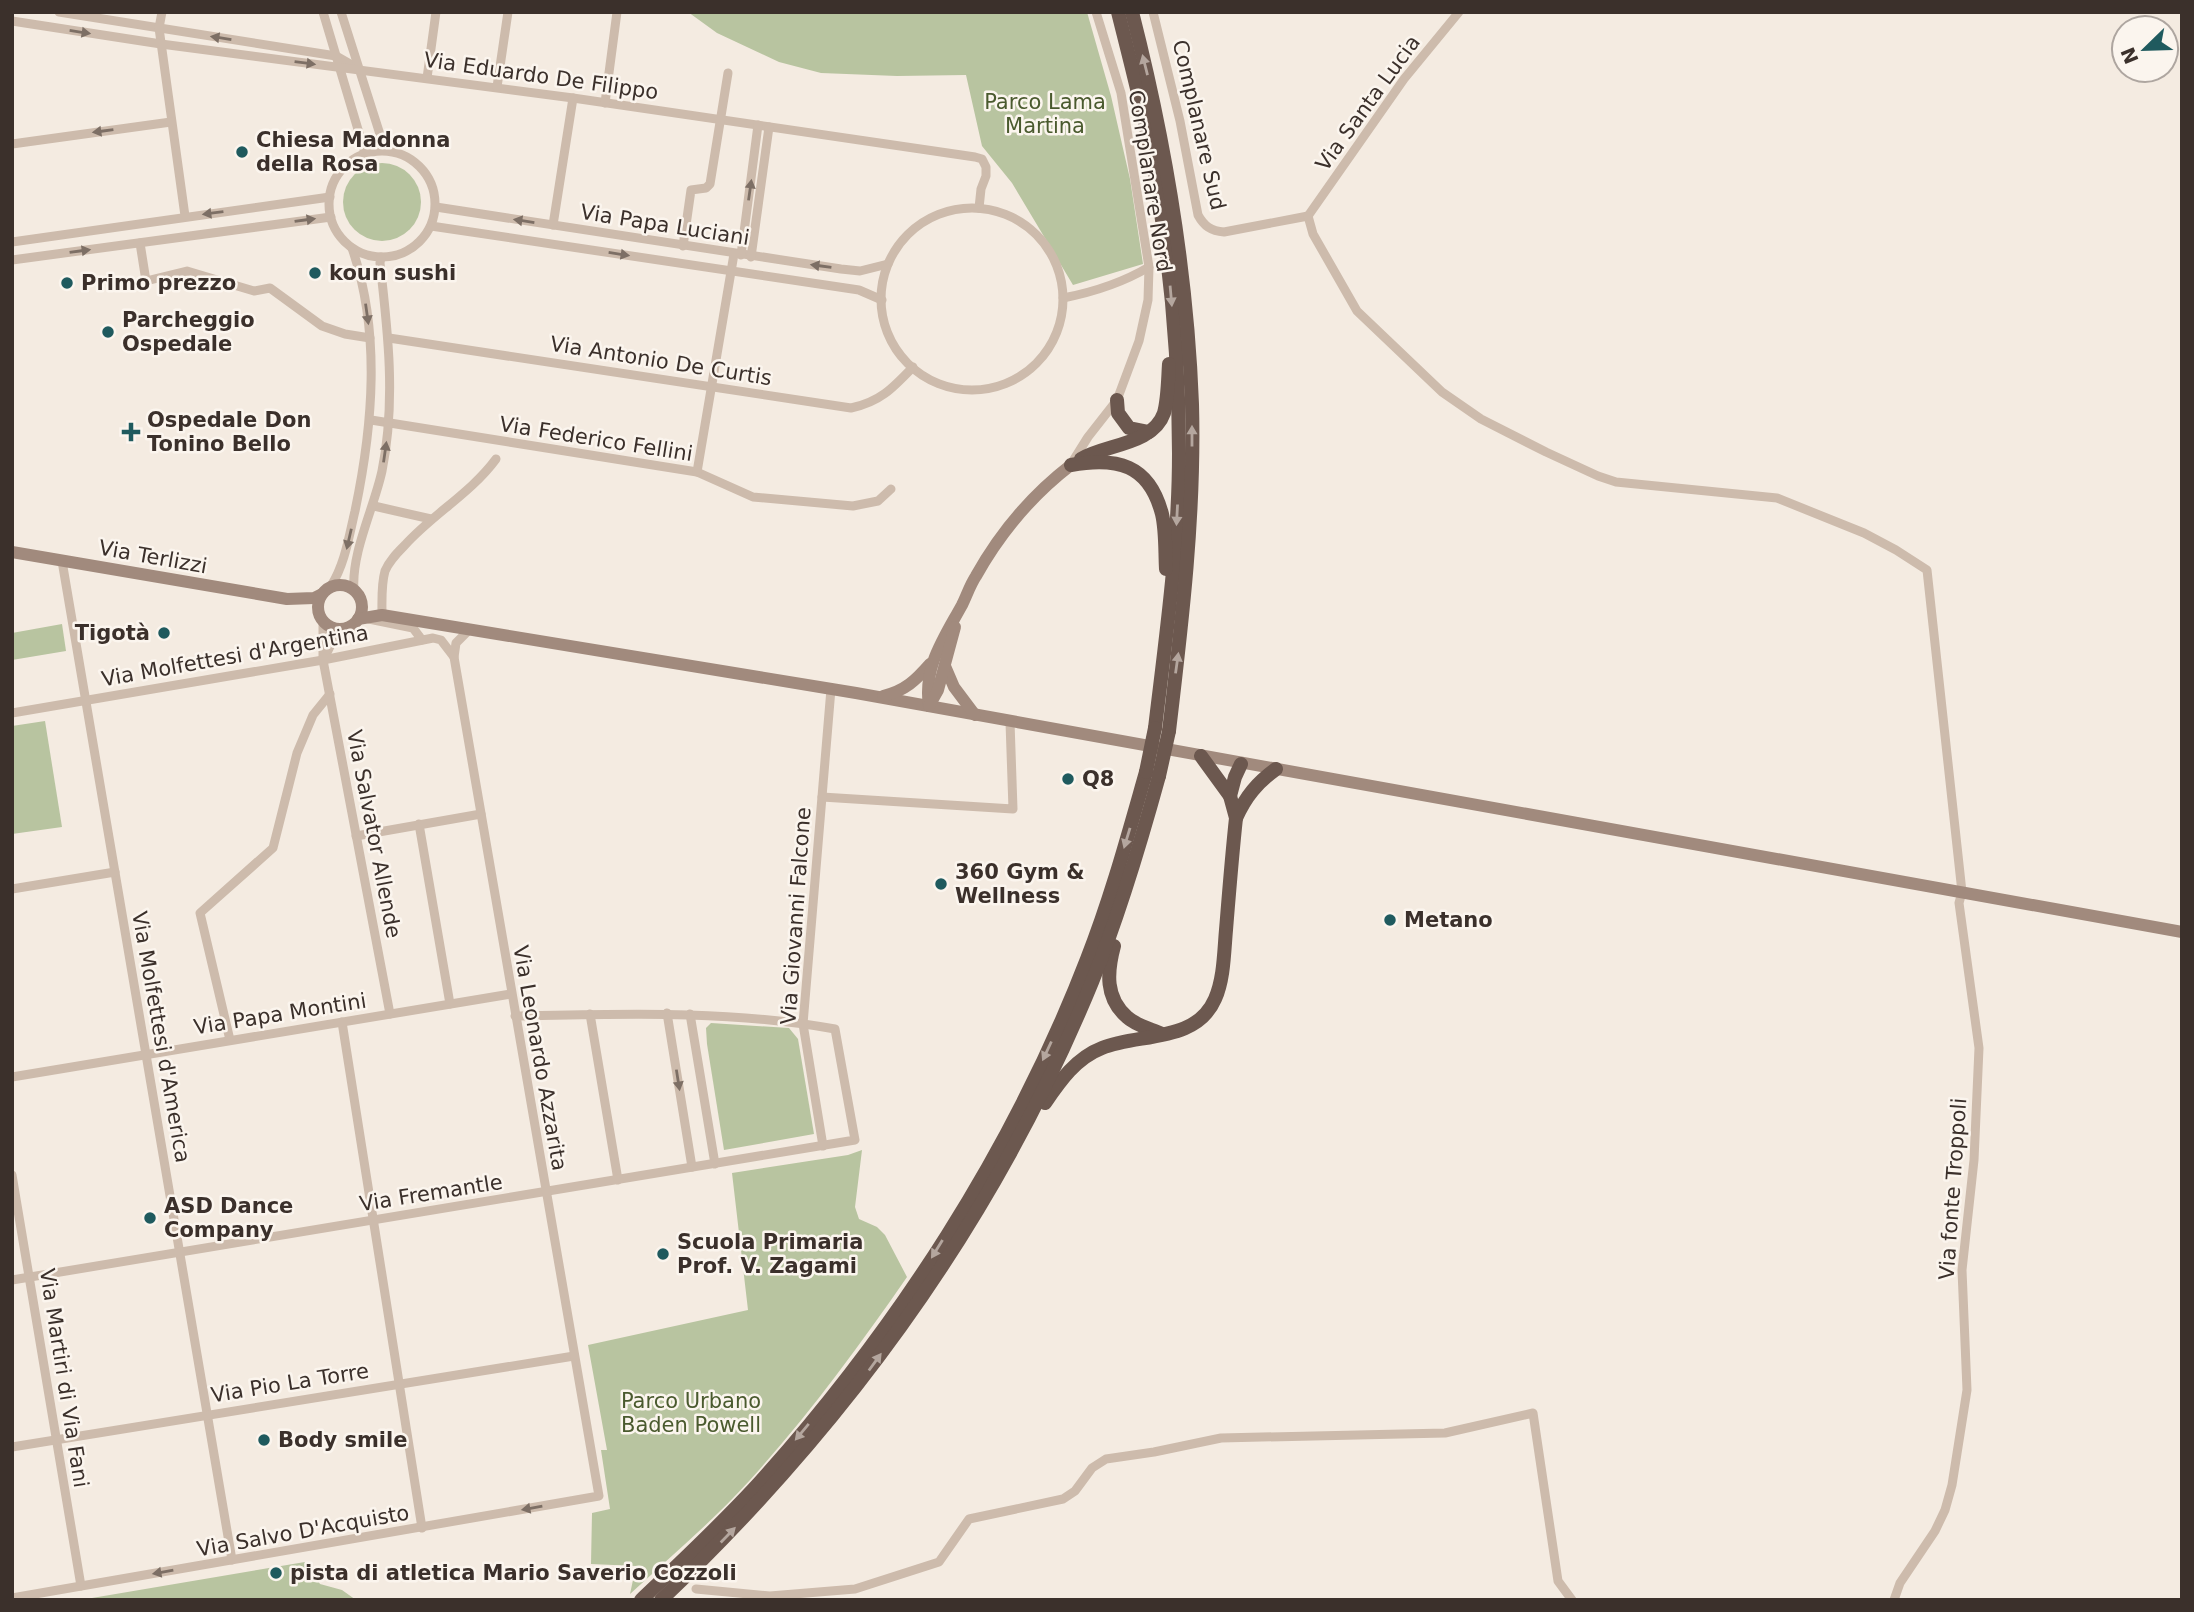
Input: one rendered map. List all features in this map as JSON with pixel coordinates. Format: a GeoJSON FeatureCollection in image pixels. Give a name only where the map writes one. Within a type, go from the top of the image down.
{"type":"FeatureCollection","features":[{"type":"Feature","properties":{"kind":"highway"},"geometry":{"type":"LineString","coordinates":[[1118,12],[1137,86],[1158,192],[1174,324],[1179,454],[1162,729]]}},
{"type":"Feature","properties":{"kind":"highway"},"geometry":{"type":"LineString","coordinates":[[1132,12],[1151,87],[1171,188],[1182,272],[1192,433],[1191,512],[1181,632],[1153,774],[1108,968],[1110,995],[1127,1018],[1163,1034]]}},
{"type":"Feature","properties":{"kind":"highway"},"geometry":{"type":"LineString","coordinates":[[1071,465],[1091,453],[1128,442],[1158,425],[1164,412],[1174,324]]}},
{"type":"Feature","properties":{"kind":"highway"},"geometry":{"type":"LineString","coordinates":[[1117,400],[1118,413],[1129,428],[1149,432]]}},
{"type":"Feature","properties":{"kind":"highway"},"geometry":{"type":"LineString","coordinates":[[1071,465],[1093,461],[1115,462],[1138,472],[1154,492],[1163,516],[1168,624]]}},
{"type":"Feature","properties":{"kind":"highway"},"geometry":{"type":"LineString","coordinates":[[1201,756],[1238,797]]}},
{"type":"Feature","properties":{"kind":"highway"},"geometry":{"type":"LineString","coordinates":[[661,1600],[771,1490],[870,1370],[932,1283],[1007,1159],[1062,1078],[1080,1061],[1100,1048],[1126,1040],[1184,1030],[1202,1019],[1215,999],[1223,964],[1238,797],[1245,778],[1241,764]]}},
{"type":"Feature","properties":{"kind":"highway"},"geometry":{"type":"LineString","coordinates":[[1238,797],[1276,769]]}},
{"type":"Feature","properties":{"kind":"highway"},"geometry":{"type":"LineString","coordinates":[[641,1600],[736,1507],[833,1396],[921,1275],[964,1206],[1016,1115],[1067,1007],[1153,774]]}},
{"type":"Feature","properties":{"kind":"highway"},"geometry":{"type":"LineString","coordinates":[[1007,1159],[1044,1089],[1083,1003],[1133,865]]}},
{"type":"Feature","properties":{"kind":"main road"},"geometry":{"type":"LineString","coordinates":[[929,706],[938,690],[939,664],[974,578],[999,537],[1047,484],[1071,465]]}},
{"type":"Feature","properties":{"kind":"main road","name":"Via Terlizzi"},"geometry":{"type":"LineString","coordinates":[[12,552],[287,599],[313,598],[326,590]]}},
{"type":"Feature","properties":{"kind":"main road"},"geometry":{"type":"LineString","coordinates":[[382,615],[343,585],[326,590],[318,606],[322,618],[331,626],[343,628],[361,618],[382,615],[831,689],[2182,932]]}},
{"type":"Feature","properties":{"kind":"main road"},"geometry":{"type":"LineString","coordinates":[[358,595],[362,607],[361,618]]}},
{"type":"Feature","properties":{"kind":"main road","name":"Via Terlizzi"},"geometry":{"type":"LineString","coordinates":[[287,599],[322,618]]}},
{"type":"Feature","properties":{"kind":"main road"},"geometry":{"type":"LineString","coordinates":[[879,697],[897,693],[939,664]]}},
{"type":"Feature","properties":{"kind":"main road"},"geometry":{"type":"LineString","coordinates":[[939,664],[975,715]]}},
{"type":"Feature","properties":{"kind":"street"},"geometry":{"type":"LineString","coordinates":[[15,12],[12,23],[339,68],[358,68]]}},
{"type":"Feature","properties":{"kind":"street"},"geometry":{"type":"LineString","coordinates":[[60,12],[335,56],[358,68]]}},
{"type":"Feature","properties":{"kind":"street"},"geometry":{"type":"LineString","coordinates":[[162,12],[159,28],[185,216]]}},
{"type":"Feature","properties":{"kind":"street"},"geometry":{"type":"LineString","coordinates":[[323,12],[365,153]]}},
{"type":"Feature","properties":{"kind":"street"},"geometry":{"type":"LineString","coordinates":[[341,12],[385,150]]}},
{"type":"Feature","properties":{"kind":"street"},"geometry":{"type":"LineString","coordinates":[[427,78],[436,12]]}},
{"type":"Feature","properties":{"kind":"street"},"geometry":{"type":"LineString","coordinates":[[497,88],[509,12]]}},
{"type":"Feature","properties":{"kind":"street"},"geometry":{"type":"LineString","coordinates":[[606,103],[617,12]]}},
{"type":"Feature","properties":{"kind":"street","name":"Complanare Nord"},"geometry":{"type":"LineString","coordinates":[[1071,465],[1088,437],[1117,400],[1139,341],[1149,300],[1149,267],[1121,93],[1096,12]]}},
{"type":"Feature","properties":{"kind":"street","name":"Complanare Sud"},"geometry":{"type":"LineString","coordinates":[[1153,12],[1180,121],[1198,215],[1202,222],[1214,231],[1224,232],[1308,216]]}},
{"type":"Feature","properties":{"kind":"street","name":"Via Santa Lucia"},"geometry":{"type":"LineString","coordinates":[[1308,216],[1404,79],[1459,12]]}},
{"type":"Feature","properties":{"kind":"street","name":"Via Eduardo De Filippo"},"geometry":{"type":"LineString","coordinates":[[358,68],[982,159],[986,176],[979,208]]}},
{"type":"Feature","properties":{"kind":"street"},"geometry":{"type":"LineString","coordinates":[[683,246],[691,190],[706,188],[710,184],[728,73]]}},
{"type":"Feature","properties":{"kind":"street"},"geometry":{"type":"LineString","coordinates":[[553,225],[573,98]]}},
{"type":"Feature","properties":{"kind":"street"},"geometry":{"type":"LineString","coordinates":[[12,144],[171,122]]}},
{"type":"Feature","properties":{"kind":"street"},"geometry":{"type":"LineString","coordinates":[[697,472],[732,271],[742,255],[764,126]]}},
{"type":"Feature","properties":{"kind":"street"},"geometry":{"type":"LineString","coordinates":[[385,150],[416,162],[427,175],[434,190],[436,207],[431,226],[422,239],[410,249],[381,257],[366,254],[343,239],[331,216],[330,197],[333,183],[341,170],[352,160],[365,153],[385,150]]}},
{"type":"Feature","properties":{"kind":"street"},"geometry":{"type":"LineString","coordinates":[[12,242],[330,197]]}},
{"type":"Feature","properties":{"kind":"street","name":"Via Papa Luciani"},"geometry":{"type":"LineString","coordinates":[[436,207],[860,271],[888,264]]}},
{"type":"Feature","properties":{"kind":"street"},"geometry":{"type":"LineString","coordinates":[[979,208],[1011,216],[1038,236],[1056,264],[1063,298],[1056,335],[1047,351],[1034,365],[1019,377],[1002,385],[964,389],[946,386],[928,378],[900,353],[890,337],[884,319],[883,282],[888,264],[901,243],[918,226],[947,211],[979,208]]}},
{"type":"Feature","properties":{"kind":"street"},"geometry":{"type":"LineString","coordinates":[[12,260],[331,216]]}},
{"type":"Feature","properties":{"kind":"street","name":"Via fonte Troppoli"},"geometry":{"type":"LineString","coordinates":[[1308,216],[1313,234],[1357,311],[1442,392],[1482,419],[1556,457],[1616,482],[1777,498],[1864,533],[1927,570],[1962,892],[1959,903],[1979,1048],[1974,1160],[1962,1270],[1967,1390],[1952,1485],[1945,1510],[1935,1531],[1900,1583],[1894,1600]]}},
{"type":"Feature","properties":{"kind":"street"},"geometry":{"type":"LineString","coordinates":[[125,226],[128,244]]}},
{"type":"Feature","properties":{"kind":"street","name":"Via Papa Luciani"},"geometry":{"type":"LineString","coordinates":[[431,226],[859,290],[882,300]]}},
{"type":"Feature","properties":{"kind":"street"},"geometry":{"type":"LineString","coordinates":[[574,247],[578,229]]}},
{"type":"Feature","properties":{"kind":"street"},"geometry":{"type":"LineString","coordinates":[[38,238],[40,256]]}},
{"type":"Feature","properties":{"kind":"street"},"geometry":{"type":"LineString","coordinates":[[140,243],[146,281],[187,271],[254,292],[270,288],[322,326],[345,334],[370,338]]}},
{"type":"Feature","properties":{"kind":"street"},"geometry":{"type":"LineString","coordinates":[[326,590],[337,578],[347,547],[371,420],[370,338],[361,273],[352,247]]}},
{"type":"Feature","properties":{"kind":"street"},"geometry":{"type":"LineString","coordinates":[[358,595],[354,580],[382,470],[389,424],[389,338],[381,257]]}},
{"type":"Feature","properties":{"kind":"street"},"geometry":{"type":"LineString","coordinates":[[1063,298],[1090,293],[1128,279],[1149,267]]}},
{"type":"Feature","properties":{"kind":"street","name":"Via Antonio De Curtis"},"geometry":{"type":"LineString","coordinates":[[389,338],[851,408],[871,404],[913,367]]}},
{"type":"Feature","properties":{"kind":"street","name":"Via Federico Fellini"},"geometry":{"type":"LineString","coordinates":[[371,420],[697,472],[753,496],[853,506],[878,500],[891,489]]}},
{"type":"Feature","properties":{"kind":"street"},"geometry":{"type":"LineString","coordinates":[[382,615],[383,584],[392,559],[431,519],[471,487],[496,459]]}},
{"type":"Feature","properties":{"kind":"street"},"geometry":{"type":"LineString","coordinates":[[373,506],[431,519]]}},
{"type":"Feature","properties":{"kind":"street","name":"Via Molfettesi d'America"},"geometry":{"type":"LineString","coordinates":[[62,561],[232,1560]]}},
{"type":"Feature","properties":{"kind":"street","name":"Via Salvator Allende"},"geometry":{"type":"LineString","coordinates":[[322,618],[323,660],[390,1014]]}},
{"type":"Feature","properties":{"kind":"street"},"geometry":{"type":"LineString","coordinates":[[361,618],[413,628],[422,640],[441,640],[454,657]]}},
{"type":"Feature","properties":{"kind":"street"},"geometry":{"type":"LineString","coordinates":[[323,660],[334,638],[343,628]]}},
{"type":"Feature","properties":{"kind":"street"},"geometry":{"type":"LineString","coordinates":[[454,657],[456,643],[469,630]]}},
{"type":"Feature","properties":{"kind":"street","name":"Via Molfettesi d'Argentina"},"geometry":{"type":"LineString","coordinates":[[12,713],[323,660],[422,640]]}},
{"type":"Feature","properties":{"kind":"street","name":"Via Leonardo Azzarita"},"geometry":{"type":"LineString","coordinates":[[454,657],[599,1496]]}},
{"type":"Feature","properties":{"kind":"street","name":"Via Giovanni Falcone"},"geometry":{"type":"LineString","coordinates":[[823,1146],[803,1024],[806,962],[831,689]]}},
{"type":"Feature","properties":{"kind":"street"},"geometry":{"type":"LineString","coordinates":[[230,1040],[200,913],[273,848],[298,753],[313,715],[330,694]]}},
{"type":"Feature","properties":{"kind":"street"},"geometry":{"type":"LineString","coordinates":[[822,797],[1013,809],[1010,722]]}},
{"type":"Feature","properties":{"kind":"street"},"geometry":{"type":"LineString","coordinates":[[356,836],[481,814]]}},
{"type":"Feature","properties":{"kind":"street"},"geometry":{"type":"LineString","coordinates":[[419,824],[450,1004]]}},
{"type":"Feature","properties":{"kind":"street"},"geometry":{"type":"LineString","coordinates":[[12,890],[115,872]]}},
{"type":"Feature","properties":{"kind":"street","name":"Via Papa Montini"},"geometry":{"type":"LineString","coordinates":[[12,1077],[512,993]]}},
{"type":"Feature","properties":{"kind":"street"},"geometry":{"type":"LineString","coordinates":[[515,1016],[667,1013],[803,1024]]}},
{"type":"Feature","properties":{"kind":"street"},"geometry":{"type":"LineString","coordinates":[[667,1013],[692,1167]]}},
{"type":"Feature","properties":{"kind":"street"},"geometry":{"type":"LineString","coordinates":[[590,1014],[618,1180]]}},
{"type":"Feature","properties":{"kind":"street"},"geometry":{"type":"LineString","coordinates":[[690,1014],[715,1164]]}},
{"type":"Feature","properties":{"kind":"street"},"geometry":{"type":"LineString","coordinates":[[342,1022],[422,1528]]}},
{"type":"Feature","properties":{"kind":"street","name":"Via Fremantle"},"geometry":{"type":"LineString","coordinates":[[12,1280],[855,1140],[835,1029],[803,1024]]}},
{"type":"Feature","properties":{"kind":"street","name":"Via Martiri di Via Fani"},"geometry":{"type":"LineString","coordinates":[[12,1175],[81,1586]]}},
{"type":"Feature","properties":{"kind":"street"},"geometry":{"type":"LineString","coordinates":[[12,1227],[19,1219]]}},
{"type":"Feature","properties":{"kind":"street","name":"Via Pio La Torre"},"geometry":{"type":"LineString","coordinates":[[12,1447],[574,1356]]}},
{"type":"Feature","properties":{"kind":"street"},"geometry":{"type":"LineString","coordinates":[[696,1589],[769,1596],[855,1589],[939,1562],[969,1520],[1063,1499],[1075,1492],[1092,1468],[1106,1459],[1221,1438],[1445,1433],[1533,1413],[1558,1581],[1572,1600]]}},
{"type":"Feature","properties":{"kind":"street","name":"Via Salvo D'Acquisto"},"geometry":{"type":"LineString","coordinates":[[12,1598],[599,1496]]}},
{"type":"Feature","properties":{"kind":"green space","name":"Parco Lama Martina"},"geometry":{"type":"Polygon","coordinates":[[[688,12],[1087,12],[1111,96],[1130,179],[1143,264],[1073,285],[1012,183],[982,146],[966,75],[821,73],[779,62],[717,33],[688,12]]]}},
{"type":"Feature","properties":{"kind":"green space"},"geometry":{"type":"Polygon","coordinates":[[[374,163],[390,163],[404,169],[415,180],[421,194],[421,210],[415,224],[404,235],[390,241],[374,241],[360,235],[349,224],[343,210],[343,194],[349,180],[360,169],[374,163]]]}},
{"type":"Feature","properties":{"kind":"green space"},"geometry":{"type":"Polygon","coordinates":[[[62,624],[66,651],[12,660],[12,633],[62,624]]]}},
{"type":"Feature","properties":{"kind":"green space"},"geometry":{"type":"Polygon","coordinates":[[[45,721],[62,827],[12,834],[12,726],[45,721]]]}},
{"type":"Feature","properties":{"kind":"green space"},"geometry":{"type":"Polygon","coordinates":[[[711,1023],[789,1028],[798,1039],[814,1134],[724,1150],[707,1044],[706,1028],[711,1023]]]}},
{"type":"Feature","properties":{"kind":"green space","name":"Parco Urbano Baden Powell"},"geometry":{"type":"Polygon","coordinates":[[[862,1150],[855,1207],[859,1219],[877,1227],[885,1235],[907,1277],[832,1382],[792,1432],[721,1510],[630,1594],[636,1566],[591,1564],[592,1513],[610,1509],[601,1450],[607,1450],[588,1345],[748,1310],[732,1173],[848,1155],[862,1150]]]}},
{"type":"Feature","properties":{"kind":"green space","name":"pista di atletica Mario Saverio Cozzoli"},"geometry":{"type":"Polygon","coordinates":[[[305,1562],[320,1584],[342,1590],[356,1600],[92,1600],[92,1598],[305,1562]]]}},
{"type":"Feature","properties":{"kind":"place","name":"Chiesa Madonna della Rosa"},"geometry":{"type":"Point","coordinates":[242,152]}},
{"type":"Feature","properties":{"kind":"place","name":"koun sushi"},"geometry":{"type":"Point","coordinates":[315,273]}},
{"type":"Feature","properties":{"kind":"place","name":"Primo prezzo"},"geometry":{"type":"Point","coordinates":[67,283]}},
{"type":"Feature","properties":{"kind":"place","name":"Parcheggio Ospedale"},"geometry":{"type":"Point","coordinates":[108,332]}},
{"type":"Feature","properties":{"kind":"place","name":"Ospedale Don Tonino Bello"},"geometry":{"type":"Point","coordinates":[131,432]}},
{"type":"Feature","properties":{"kind":"place","name":"Tigotà"},"geometry":{"type":"Point","coordinates":[164,633]}},
{"type":"Feature","properties":{"kind":"place","name":"Q8"},"geometry":{"type":"Point","coordinates":[1068,779]}},
{"type":"Feature","properties":{"kind":"place","name":"360 Gym & Wellness"},"geometry":{"type":"Point","coordinates":[941,884]}},
{"type":"Feature","properties":{"kind":"place","name":"Metano"},"geometry":{"type":"Point","coordinates":[1390,920]}},
{"type":"Feature","properties":{"kind":"place","name":"ASD Dance Company"},"geometry":{"type":"Point","coordinates":[150,1218]}},
{"type":"Feature","properties":{"kind":"place","name":"Scuola Primaria Prof. V. Zagami"},"geometry":{"type":"Point","coordinates":[663,1254]}},
{"type":"Feature","properties":{"kind":"place","name":"Body smile"},"geometry":{"type":"Point","coordinates":[264,1440]}},
{"type":"Feature","properties":{"kind":"place","name":"pista di atletica Mario Saverio Cozzoli"},"geometry":{"type":"Point","coordinates":[276,1573]}}]}
